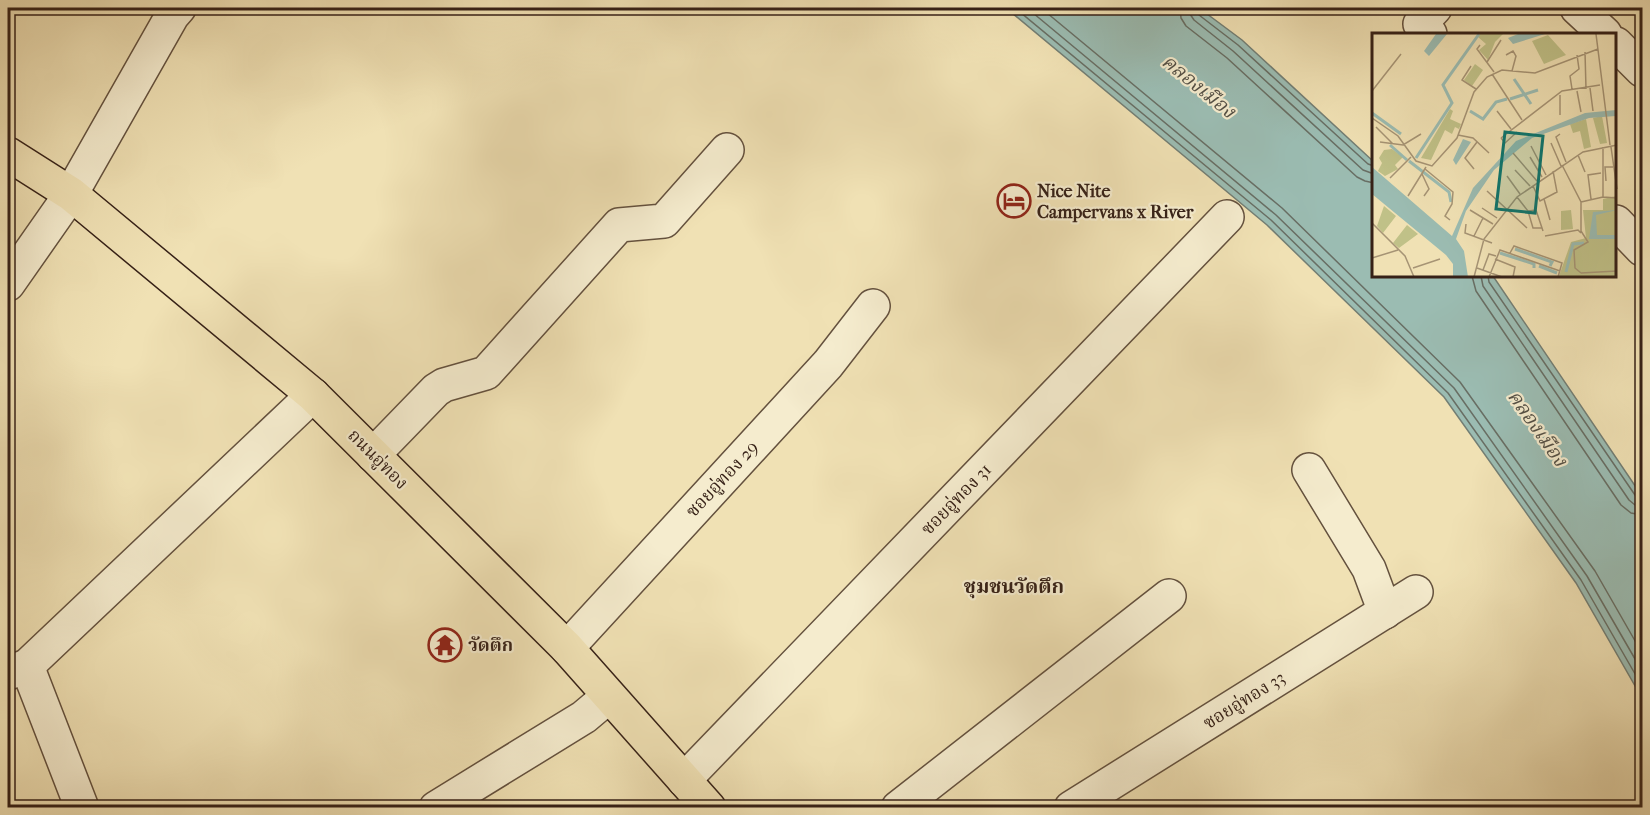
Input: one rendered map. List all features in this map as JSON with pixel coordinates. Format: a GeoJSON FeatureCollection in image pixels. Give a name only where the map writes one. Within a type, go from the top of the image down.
{"type":"FeatureCollection","features":[{"type":"Feature","properties":{"kind":"main road","name":"ถนนอู่ทอง"},"geometry":{"type":"LineString","coordinates":[[8,154],[71,194],[313,395],[567,648],[709,807]]}},
{"type":"Feature","properties":{"kind":"street"},"geometry":{"type":"LineString","coordinates":[[8,284],[71,194],[172,16],[179,8]]}},
{"type":"Feature","properties":{"kind":"street"},"geometry":{"type":"LineString","coordinates":[[1429,33],[1420,24],[1435,8]]}},
{"type":"Feature","properties":{"kind":"street"},"geometry":{"type":"LineString","coordinates":[[1577,8],[1601,33]]}},
{"type":"Feature","properties":{"kind":"street"},"geometry":{"type":"LineString","coordinates":[[1617,48],[1642,70]]}},
{"type":"Feature","properties":{"kind":"street"},"geometry":{"type":"LineString","coordinates":[[373,455],[436,390],[444,385],[486,374],[619,225],[663,221],[727,150]]}},
{"type":"Feature","properties":{"kind":"street","name":"ซอยอู่ทอง 31"},"geometry":{"type":"LineString","coordinates":[[684,780],[1227,217]]}},
{"type":"Feature","properties":{"kind":"street"},"geometry":{"type":"LineString","coordinates":[[1617,223],[1642,249]]}},
{"type":"Feature","properties":{"kind":"street","name":"ซอยอู่ทอง 29"},"geometry":{"type":"LineString","coordinates":[[567,648],[828,364],[873,306]]}},
{"type":"Feature","properties":{"kind":"street"},"geometry":{"type":"LineString","coordinates":[[82,807],[17,670],[313,395]]}},
{"type":"Feature","properties":{"kind":"street"},"geometry":{"type":"LineString","coordinates":[[1309,470],[1369,569],[1385,612]]}},
{"type":"Feature","properties":{"kind":"street","name":"ซอยอู่ทอง 33"},"geometry":{"type":"LineString","coordinates":[[1071,807],[1416,592]]}},
{"type":"Feature","properties":{"kind":"street"},"geometry":{"type":"LineString","coordinates":[[898,807],[1169,596]]}},
{"type":"Feature","properties":{"kind":"street"},"geometry":{"type":"LineString","coordinates":[[436,807],[584,717],[609,696]]}},
{"type":"Feature","properties":{"kind":"water","name":"คลองเมือง"},"geometry":{"type":"Polygon","coordinates":[[[1006,8],[1199,8],[1242,40],[1372,160],[1372,278],[1494,278],[1642,496],[1642,698],[1576,583],[1444,397],[1267,225],[1006,8]]]}},
{"type":"Feature","properties":{"kind":"place","name":"Nice Nite Campervans x River"},"geometry":{"type":"Point","coordinates":[1014,201]}},
{"type":"Feature","properties":{"kind":"place","name":"วัดตึก"},"geometry":{"type":"Point","coordinates":[445,645]}},
{"type":"Feature","properties":{"kind":"district","name":"ชุมชนวัดตึก"},"geometry":{"type":"Point","coordinates":[1014,586]}}]}
